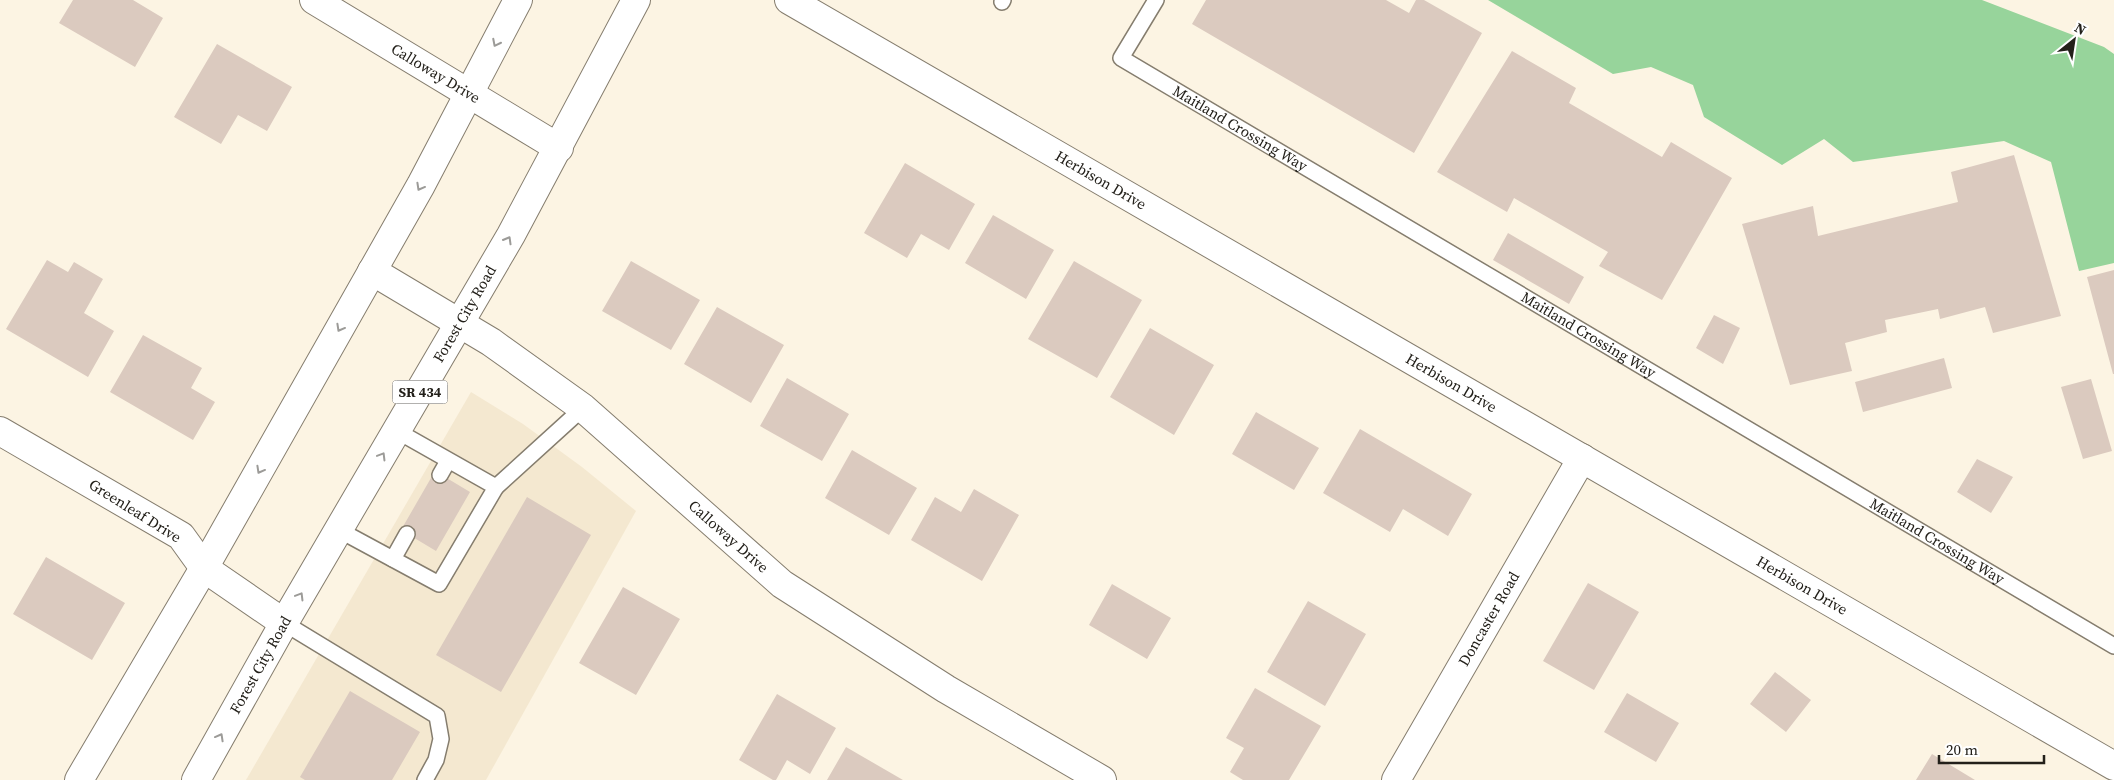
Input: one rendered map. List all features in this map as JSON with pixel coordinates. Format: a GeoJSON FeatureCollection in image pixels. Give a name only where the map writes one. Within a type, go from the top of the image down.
{"type":"FeatureCollection","features":[{"type":"Feature","properties":{"kind":"street","name":"Calloway Drive"},"geometry":{"type":"LineString","coordinates":[[314,0],[559,148]]}},
{"type":"Feature","properties":{"kind":"street"},"geometry":{"type":"LineString","coordinates":[[79,780],[204,568],[372,271],[470,94],[518,0]]}},
{"type":"Feature","properties":{"kind":"street","name":"Forest City Road"},"geometry":{"type":"LineString","coordinates":[[196,780],[284,623],[460,324],[559,148],[636,0]]}},
{"type":"Feature","properties":{"kind":"street","name":"Herbison Drive"},"geometry":{"type":"LineString","coordinates":[[790,0],[2114,766]]}},
{"type":"Feature","properties":{"kind":"street","name":"Calloway Drive"},"geometry":{"type":"LineString","coordinates":[[372,271],[491,342],[583,408],[782,584],[946,689],[1102,780]]}},
{"type":"Feature","properties":{"kind":"street","name":"Greenleaf Drive"},"geometry":{"type":"LineString","coordinates":[[0,431],[181,536],[204,568],[284,623]]}},
{"type":"Feature","properties":{"kind":"street","name":"Doncaster Road"},"geometry":{"type":"LineString","coordinates":[[1396,780],[1582,458]]}},
{"type":"Feature","properties":{"kind":"lane","name":"Maitland Crossing Way"},"geometry":{"type":"LineString","coordinates":[[1156,0],[1121,58],[2114,646]]}},
{"type":"Feature","properties":{"kind":"lane"},"geometry":{"type":"LineString","coordinates":[[339,530],[439,584],[496,487],[583,408]]}},
{"type":"Feature","properties":{"kind":"lane"},"geometry":{"type":"LineString","coordinates":[[397,431],[496,487]]}},
{"type":"Feature","properties":{"kind":"lane"},"geometry":{"type":"LineString","coordinates":[[440,475],[448,461]]}},
{"type":"Feature","properties":{"kind":"lane"},"geometry":{"type":"LineString","coordinates":[[393,559],[408,534]]}},
{"type":"Feature","properties":{"kind":"lane"},"geometry":{"type":"LineString","coordinates":[[284,623],[437,716],[441,739],[436,760],[425,780]]}},
{"type":"Feature","properties":{"kind":"shaded area"},"geometry":{"type":"Polygon","coordinates":[[[1488,0],[1982,0],[2104,47],[2114,54],[2114,263],[2079,271],[2051,162],[2004,141],[1853,162],[1824,139],[1782,165],[1704,117],[1693,85],[1651,67],[1613,74],[1488,0]]]}},
{"type":"Feature","properties":{"kind":"shaded area"},"geometry":{"type":"Polygon","coordinates":[[[471,392],[523,424],[582,467],[636,511],[486,780],[246,780],[471,392]]]}},
{"type":"Feature","properties":{"kind":"building"},"geometry":{"type":"Polygon","coordinates":[[[73,0],[133,0],[163,18],[135,67],[59,23],[73,0]]]}},
{"type":"Feature","properties":{"kind":"building"},"geometry":{"type":"Polygon","coordinates":[[[1206,0],[1386,0],[1409,13],[1416,0],[1424,0],[1482,33],[1414,153],[1192,24],[1206,0]]]}},
{"type":"Feature","properties":{"kind":"building"},"geometry":{"type":"Polygon","coordinates":[[[217,44],[292,87],[267,131],[238,115],[221,144],[174,117],[217,44]]]}},
{"type":"Feature","properties":{"kind":"building"},"geometry":{"type":"Polygon","coordinates":[[[1512,51],[1576,88],[1569,103],[1662,157],[1671,142],[1732,178],[1662,300],[1599,266],[1608,252],[1514,198],[1507,212],[1437,172],[1512,51]]]}},
{"type":"Feature","properties":{"kind":"building"},"geometry":{"type":"Polygon","coordinates":[[[2014,155],[2061,316],[1993,333],[1985,307],[1940,319],[1938,309],[1885,320],[1887,332],[1845,343],[1852,371],[1790,385],[1742,224],[1813,206],[1818,236],[1958,202],[1951,172],[2014,155]]]}},
{"type":"Feature","properties":{"kind":"building"},"geometry":{"type":"Polygon","coordinates":[[[905,163],[975,204],[949,250],[921,234],[907,258],[864,233],[905,163]]]}},
{"type":"Feature","properties":{"kind":"building"},"geometry":{"type":"Polygon","coordinates":[[[993,215],[1054,250],[1026,299],[965,263],[993,215]]]}},
{"type":"Feature","properties":{"kind":"building"},"geometry":{"type":"Polygon","coordinates":[[[1508,233],[1584,277],[1569,304],[1493,260],[1508,233]]]}},
{"type":"Feature","properties":{"kind":"building"},"geometry":{"type":"Polygon","coordinates":[[[47,260],[68,272],[74,262],[103,279],[84,313],[114,331],[88,377],[6,329],[47,260]]]}},
{"type":"Feature","properties":{"kind":"building"},"geometry":{"type":"Polygon","coordinates":[[[631,261],[700,300],[671,350],[602,311],[631,261]]]}},
{"type":"Feature","properties":{"kind":"building"},"geometry":{"type":"Polygon","coordinates":[[[1074,261],[1142,300],[1097,378],[1028,339],[1074,261]]]}},
{"type":"Feature","properties":{"kind":"building"},"geometry":{"type":"Polygon","coordinates":[[[2114,270],[2114,374],[2113,374],[2087,277],[2114,270]]]}},
{"type":"Feature","properties":{"kind":"building"},"geometry":{"type":"Polygon","coordinates":[[[717,307],[784,345],[751,403],[684,364],[717,307]]]}},
{"type":"Feature","properties":{"kind":"building"},"geometry":{"type":"Polygon","coordinates":[[[1714,315],[1740,328],[1723,364],[1696,348],[1714,315]]]}},
{"type":"Feature","properties":{"kind":"building"},"geometry":{"type":"Polygon","coordinates":[[[1150,328],[1214,365],[1174,435],[1110,397],[1150,328]]]}},
{"type":"Feature","properties":{"kind":"building"},"geometry":{"type":"Polygon","coordinates":[[[143,335],[202,368],[191,388],[215,402],[193,440],[110,392],[143,335]]]}},
{"type":"Feature","properties":{"kind":"building"},"geometry":{"type":"Polygon","coordinates":[[[1944,358],[1952,388],[1863,412],[1855,382],[1944,358]]]}},
{"type":"Feature","properties":{"kind":"building"},"geometry":{"type":"Polygon","coordinates":[[[787,378],[849,414],[822,461],[760,426],[787,378]]]}},
{"type":"Feature","properties":{"kind":"building"},"geometry":{"type":"Polygon","coordinates":[[[2091,379],[2112,451],[2083,459],[2061,387],[2091,379]]]}},
{"type":"Feature","properties":{"kind":"building"},"geometry":{"type":"Polygon","coordinates":[[[1256,412],[1319,448],[1294,490],[1232,454],[1256,412]]]}},
{"type":"Feature","properties":{"kind":"building"},"geometry":{"type":"Polygon","coordinates":[[[1360,429],[1472,494],[1448,536],[1403,509],[1390,532],[1323,493],[1360,429]]]}},
{"type":"Feature","properties":{"kind":"building"},"geometry":{"type":"Polygon","coordinates":[[[852,450],[917,488],[889,535],[825,498],[852,450]]]}},
{"type":"Feature","properties":{"kind":"building"},"geometry":{"type":"Polygon","coordinates":[[[1977,459],[2013,477],[1991,513],[1957,492],[1977,459]]]}},
{"type":"Feature","properties":{"kind":"building"},"geometry":{"type":"Polygon","coordinates":[[[435,471],[470,492],[436,551],[401,530],[435,471]]]}},
{"type":"Feature","properties":{"kind":"building"},"geometry":{"type":"Polygon","coordinates":[[[974,489],[1019,515],[982,581],[911,540],[935,497],[961,512],[974,489]]]}},
{"type":"Feature","properties":{"kind":"building"},"geometry":{"type":"Polygon","coordinates":[[[527,497],[591,535],[501,692],[436,655],[527,497]]]}},
{"type":"Feature","properties":{"kind":"building"},"geometry":{"type":"Polygon","coordinates":[[[46,557],[125,603],[92,660],[13,614],[46,557]]]}},
{"type":"Feature","properties":{"kind":"building"},"geometry":{"type":"Polygon","coordinates":[[[1588,583],[1639,612],[1594,690],[1543,661],[1588,583]]]}},
{"type":"Feature","properties":{"kind":"building"},"geometry":{"type":"Polygon","coordinates":[[[1112,584],[1171,618],[1147,659],[1089,625],[1112,584]]]}},
{"type":"Feature","properties":{"kind":"building"},"geometry":{"type":"Polygon","coordinates":[[[623,587],[680,619],[636,695],[579,663],[623,587]]]}},
{"type":"Feature","properties":{"kind":"building"},"geometry":{"type":"Polygon","coordinates":[[[1308,601],[1366,634],[1325,706],[1267,672],[1308,601]]]}},
{"type":"Feature","properties":{"kind":"building"},"geometry":{"type":"Polygon","coordinates":[[[1775,672],[1811,700],[1786,732],[1750,704],[1775,672]]]}},
{"type":"Feature","properties":{"kind":"building"},"geometry":{"type":"Polygon","coordinates":[[[1255,688],[1321,726],[1289,780],[1243,780],[1230,772],[1244,748],[1226,738],[1255,688]]]}},
{"type":"Feature","properties":{"kind":"building"},"geometry":{"type":"Polygon","coordinates":[[[350,691],[420,732],[392,780],[305,780],[300,777],[350,691]]]}},
{"type":"Feature","properties":{"kind":"building"},"geometry":{"type":"Polygon","coordinates":[[[1627,693],[1679,723],[1656,762],[1604,732],[1627,693]]]}},
{"type":"Feature","properties":{"kind":"building"},"geometry":{"type":"Polygon","coordinates":[[[777,694],[836,728],[810,774],[787,760],[776,780],[773,780],[739,760],[777,694]]]}},
{"type":"Feature","properties":{"kind":"building"},"geometry":{"type":"Polygon","coordinates":[[[846,747],[903,780],[827,780],[846,747]]]}},
{"type":"Feature","properties":{"kind":"building"},"geometry":{"type":"Polygon","coordinates":[[[1932,754],[1975,780],[1916,780],[1932,754]]]}}]}
